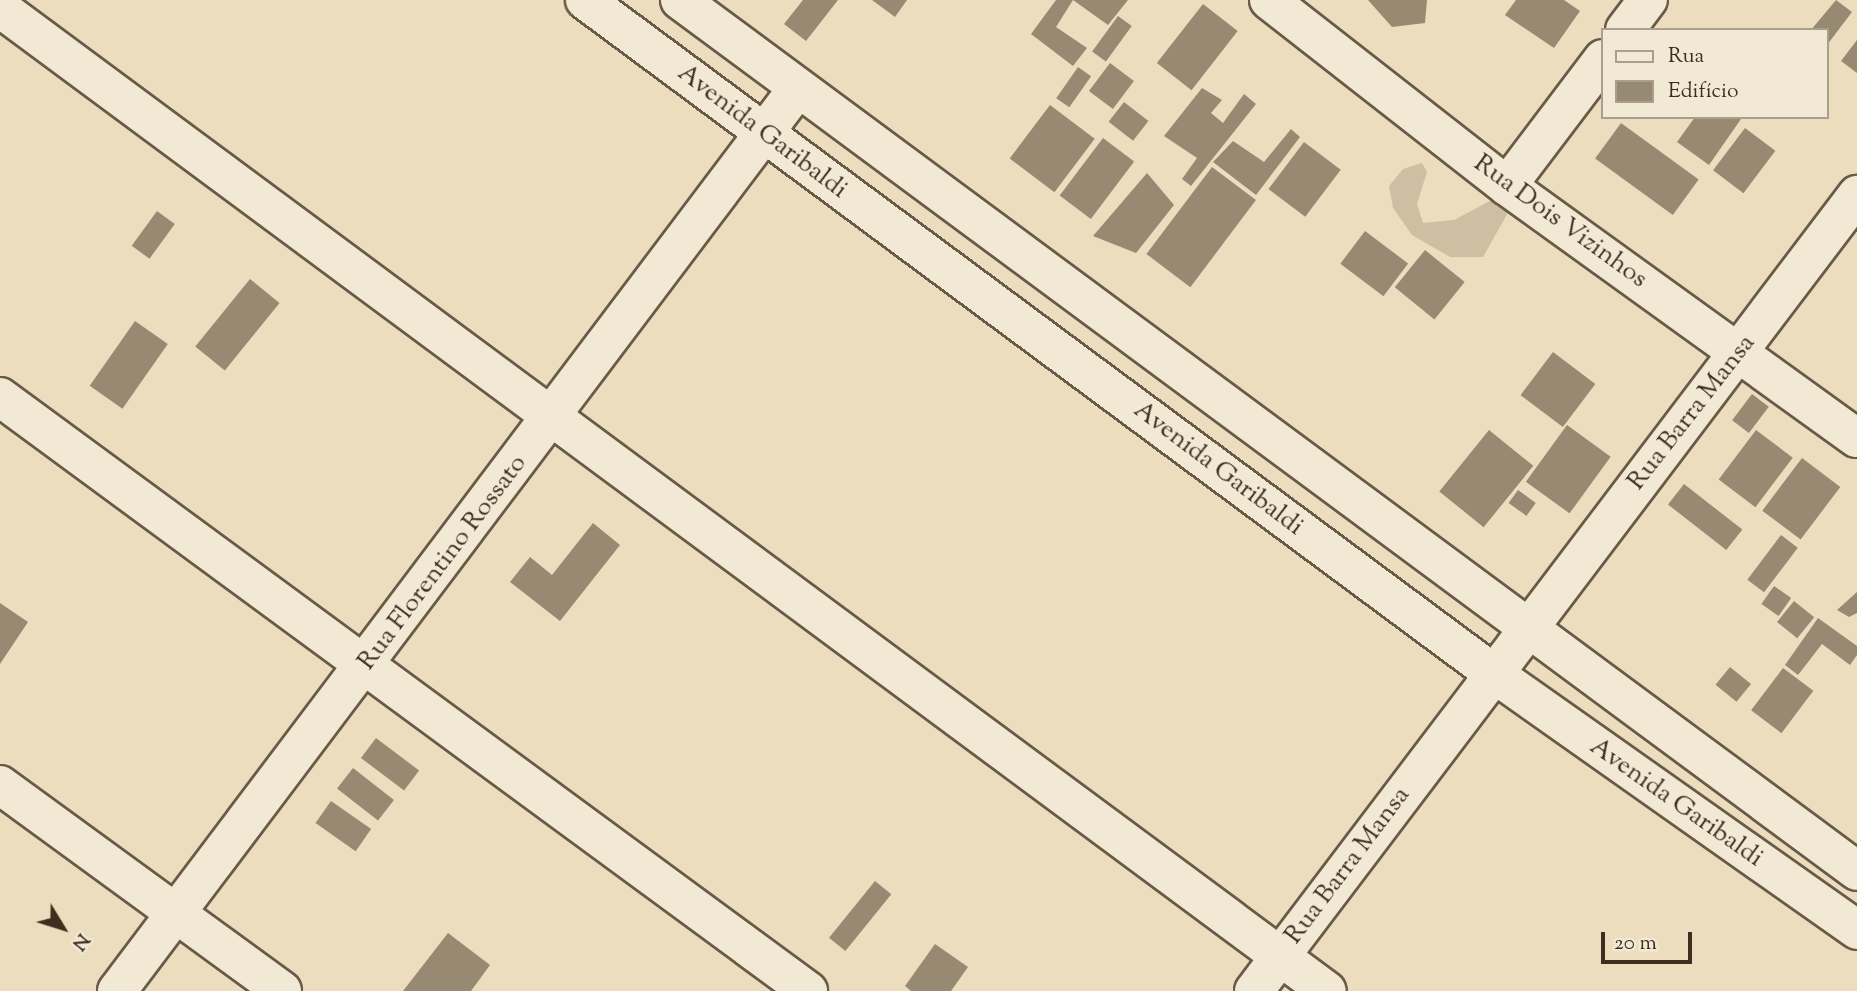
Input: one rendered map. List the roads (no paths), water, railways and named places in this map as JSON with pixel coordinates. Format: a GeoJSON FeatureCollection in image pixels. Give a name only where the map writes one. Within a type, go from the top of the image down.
{"type":"FeatureCollection","features":[{"type":"Feature","properties":{"kind":"street","name":"Avenida Garibaldi"},"geometry":{"type":"LineString","coordinates":[[585,0],[1493,673],[1857,930]]}},
{"type":"Feature","properties":{"kind":"street","name":"Avenida Garibaldi"},"geometry":{"type":"LineString","coordinates":[[680,0],[1524,629],[1857,871]]}},
{"type":"Feature","properties":{"kind":"street"},"geometry":{"type":"LineString","coordinates":[[1627,28],[1648,0]]}},
{"type":"Feature","properties":{"kind":"street","name":"Rua Dois Vizinhos"},"geometry":{"type":"LineString","coordinates":[[1282,4],[1507,186],[1740,351],[1857,438]]}},
{"type":"Feature","properties":{"kind":"street"},"geometry":{"type":"LineString","coordinates":[[0,8],[1327,991]]}},
{"type":"Feature","properties":{"kind":"street"},"geometry":{"type":"LineString","coordinates":[[1507,186],[1602,60]]}},
{"type":"Feature","properties":{"kind":"street","name":"Rua Florentino Rossato"},"geometry":{"type":"LineString","coordinates":[[117,991],[768,136],[799,88]]}},
{"type":"Feature","properties":{"kind":"street","name":"Rua Barra Mansa"},"geometry":{"type":"LineString","coordinates":[[1254,991],[1524,629],[1740,351],[1857,195]]}},
{"type":"Feature","properties":{"kind":"street"},"geometry":{"type":"LineString","coordinates":[[0,397],[808,991]]}},
{"type":"Feature","properties":{"kind":"street"},"geometry":{"type":"LineString","coordinates":[[0,785],[282,991]]}}]}
